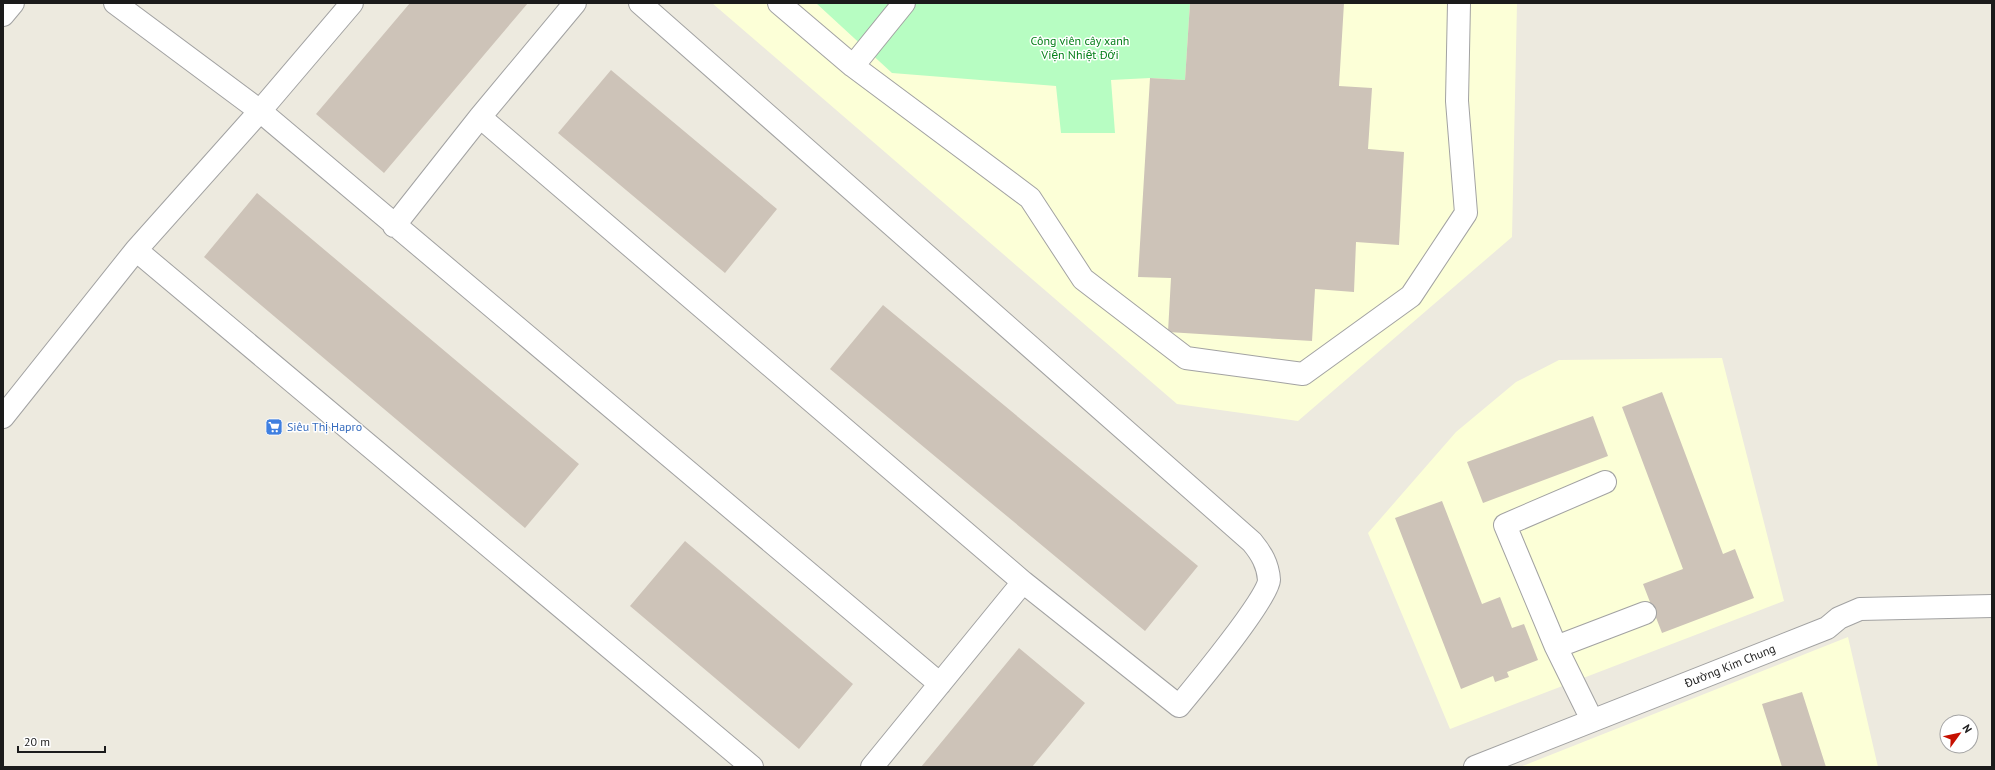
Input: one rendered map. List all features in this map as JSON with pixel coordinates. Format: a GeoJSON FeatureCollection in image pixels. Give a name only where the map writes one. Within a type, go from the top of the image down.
{"type":"FeatureCollection","features":[{"type":"Feature","properties":{"kind":"street"},"geometry":{"type":"LineString","coordinates":[[3,15],[13,3]]}},
{"type":"Feature","properties":{"kind":"street"},"geometry":{"type":"LineString","coordinates":[[115,3],[260,112],[940,684]]}},
{"type":"Feature","properties":{"kind":"street"},"geometry":{"type":"LineString","coordinates":[[3,417],[136,250],[260,112],[352,3]]}},
{"type":"Feature","properties":{"kind":"street"},"geometry":{"type":"LineString","coordinates":[[394,226],[480,117],[575,3]]}},
{"type":"Feature","properties":{"kind":"street"},"geometry":{"type":"LineString","coordinates":[[480,117],[1023,582],[1179,706],[1257,606],[1269,581],[1264,558],[1252,542],[640,3]]}},
{"type":"Feature","properties":{"kind":"street"},"geometry":{"type":"LineString","coordinates":[[779,3],[853,66],[1030,198],[1083,279],[1186,358],[1303,374],[1411,296],[1466,213],[1457,101],[1460,3]]}},
{"type":"Feature","properties":{"kind":"street"},"geometry":{"type":"LineString","coordinates":[[853,66],[904,3]]}},
{"type":"Feature","properties":{"kind":"street"},"geometry":{"type":"LineString","coordinates":[[136,250],[752,767]]}},
{"type":"Feature","properties":{"kind":"street"},"geometry":{"type":"LineString","coordinates":[[1592,720],[1556,648],[1505,526],[1605,482]]}},
{"type":"Feature","properties":{"kind":"street"},"geometry":{"type":"LineString","coordinates":[[872,767],[1023,582]]}},
{"type":"Feature","properties":{"kind":"street","name":"Đường Kim Chung"},"geometry":{"type":"LineString","coordinates":[[1475,767],[1827,628],[1839,618],[1860,609],[1992,606]]}},
{"type":"Feature","properties":{"kind":"street"},"geometry":{"type":"LineString","coordinates":[[1556,648],[1645,613]]}},
{"type":"Feature","properties":{"kind":"shaded area"},"geometry":{"type":"Polygon","coordinates":[[[712,3],[1517,3],[1512,237],[1298,421],[1177,404],[712,3]]]}},
{"type":"Feature","properties":{"kind":"shaded area"},"geometry":{"type":"Polygon","coordinates":[[[1722,358],[1784,601],[1450,729],[1368,533],[1456,432],[1516,382],[1559,360],[1722,358]]]}},
{"type":"Feature","properties":{"kind":"shaded area"},"geometry":{"type":"Polygon","coordinates":[[[1848,637],[1878,767],[1520,767],[1848,637]]]}},
{"type":"Feature","properties":{"kind":"green space","name":"Công viên cây xanh Viện Nhiệt Đới"},"geometry":{"type":"Polygon","coordinates":[[[816,3],[1190,3],[1185,80],[1150,78],[1111,80],[1115,133],[1061,133],[1056,86],[892,73],[816,3]]]}},
{"type":"Feature","properties":{"kind":"building"},"geometry":{"type":"Polygon","coordinates":[[[410,3],[528,3],[384,173],[316,114],[410,3]]]}},
{"type":"Feature","properties":{"kind":"building"},"geometry":{"type":"Polygon","coordinates":[[[1190,3],[1344,3],[1339,86],[1372,88],[1368,149],[1404,152],[1399,245],[1356,242],[1354,292],[1315,289],[1312,341],[1168,332],[1171,278],[1138,277],[1150,78],[1185,80],[1190,3]]]}},
{"type":"Feature","properties":{"kind":"building"},"geometry":{"type":"Polygon","coordinates":[[[611,70],[777,209],[725,273],[558,133],[611,70]]]}},
{"type":"Feature","properties":{"kind":"building"},"geometry":{"type":"Polygon","coordinates":[[[257,193],[579,464],[525,528],[204,257],[257,193]]]}},
{"type":"Feature","properties":{"kind":"building"},"geometry":{"type":"Polygon","coordinates":[[[883,305],[1198,566],[1145,631],[830,369],[883,305]]]}},
{"type":"Feature","properties":{"kind":"building"},"geometry":{"type":"Polygon","coordinates":[[[1662,392],[1723,554],[1735,549],[1754,598],[1662,633],[1643,584],[1683,569],[1622,407],[1662,392]]]}},
{"type":"Feature","properties":{"kind":"building"},"geometry":{"type":"Polygon","coordinates":[[[1593,416],[1608,456],[1483,503],[1467,462],[1593,416]]]}},
{"type":"Feature","properties":{"kind":"building"},"geometry":{"type":"Polygon","coordinates":[[[1442,501],[1482,604],[1500,597],[1512,628],[1524,624],[1538,660],[1507,672],[1509,677],[1495,682],[1493,676],[1461,689],[1395,518],[1442,501]]]}},
{"type":"Feature","properties":{"kind":"building"},"geometry":{"type":"Polygon","coordinates":[[[685,541],[853,684],[799,749],[630,606],[685,541]]]}},
{"type":"Feature","properties":{"kind":"building"},"geometry":{"type":"Polygon","coordinates":[[[1019,648],[1085,703],[1032,767],[921,767],[1019,648]]]}},
{"type":"Feature","properties":{"kind":"building"},"geometry":{"type":"Polygon","coordinates":[[[1802,692],[1826,767],[1782,767],[1762,704],[1802,692]]]}},
{"type":"Feature","properties":{"kind":"place","name":"Siêu Thị Hapro"},"geometry":{"type":"Point","coordinates":[274,427]}}]}
